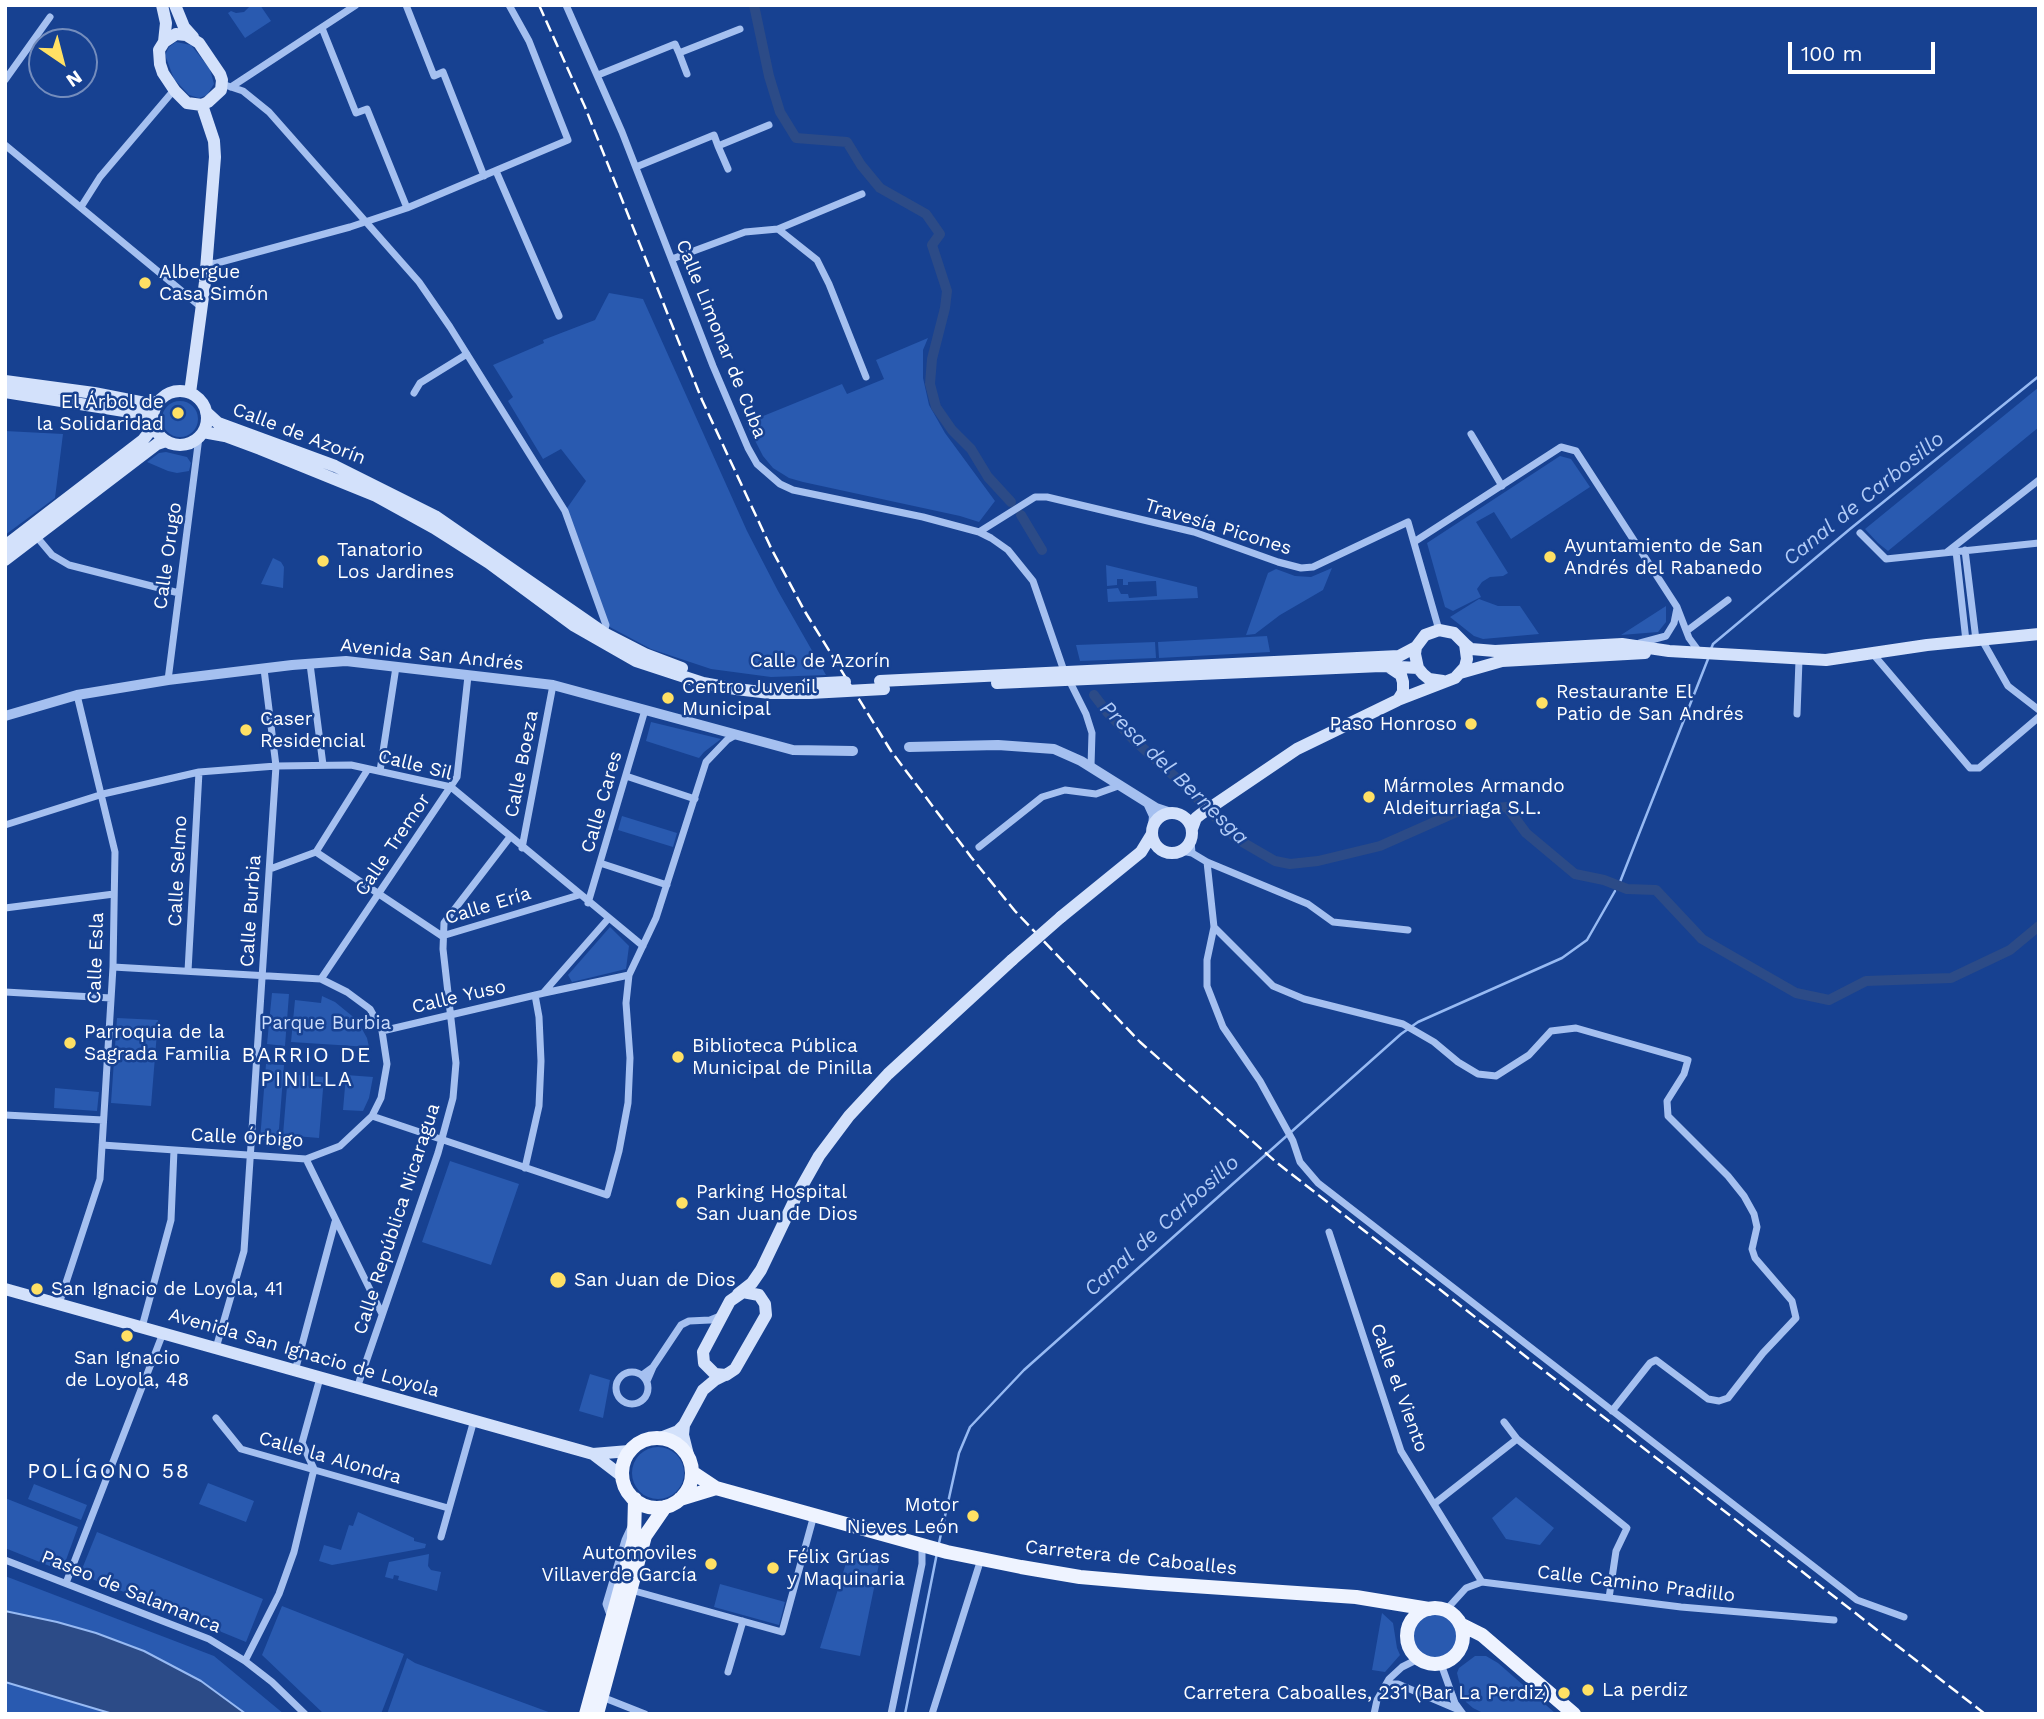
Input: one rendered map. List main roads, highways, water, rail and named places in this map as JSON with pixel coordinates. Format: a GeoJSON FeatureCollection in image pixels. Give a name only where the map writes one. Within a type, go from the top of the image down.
{"type":"FeatureCollection","features":[{"type":"Feature","properties":{"kind":"main road"},"geometry":{"type":"LineString","coordinates":[[162,5],[166,23],[164,41],[159,50],[160,64],[174,90],[187,103],[202,105],[227,85],[205,50],[184,27],[175,5]]}},
{"type":"Feature","properties":{"kind":"main road"},"geometry":{"type":"LineString","coordinates":[[164,41],[176,34],[193,37]]}},
{"type":"Feature","properties":{"kind":"main road"},"geometry":{"type":"LineString","coordinates":[[190,393],[206,264],[215,157],[214,141],[202,105]]}},
{"type":"Feature","properties":{"kind":"main road"},"geometry":{"type":"LineString","coordinates":[[5,381],[145,403],[158,402],[169,394],[183,391],[200,401],[206,412],[201,435],[187,444],[156,444],[5,560]]}},
{"type":"Feature","properties":{"kind":"main road"},"geometry":{"type":"LineString","coordinates":[[5,392],[143,414],[166,442]]}},
{"type":"Feature","properties":{"kind":"main road"},"geometry":{"type":"LineString","coordinates":[[5,546],[143,440],[153,423],[158,402]]}},
{"type":"Feature","properties":{"kind":"main road","name":"Calle de Azorín"},"geometry":{"type":"LineString","coordinates":[[206,412],[228,427],[335,466],[435,516],[604,633],[677,667],[712,677],[808,688]]}},
{"type":"Feature","properties":{"kind":"main road","name":"Calle de Azorín"},"geometry":{"type":"LineString","coordinates":[[201,435],[215,434],[260,449],[376,496],[434,528],[489,563],[573,625],[636,661],[704,683],[736,689],[770,692],[1399,656],[1416,647]]}},
{"type":"Feature","properties":{"kind":"main road"},"geometry":{"type":"LineString","coordinates":[[1398,700],[1410,691],[1415,683],[1418,668],[1416,647],[1425,635],[1440,630],[1454,633],[1471,649],[1481,651],[1622,644],[1669,651],[1800,660],[1826,660],[2039,634]]}},
{"type":"Feature","properties":{"kind":"main road"},"geometry":{"type":"LineString","coordinates":[[1460,673],[1467,659],[1465,644]]}},
{"type":"Feature","properties":{"kind":"main road"},"geometry":{"type":"LineString","coordinates":[[1141,852],[1152,850],[1173,854],[1189,843],[1196,818],[1297,749],[1460,673],[1502,661],[1669,651]]}},
{"type":"Feature","properties":{"kind":"main road"},"geometry":{"type":"LineString","coordinates":[[1388,666],[1396,670],[1403,682],[1403,692],[1398,700]]}},
{"type":"Feature","properties":{"kind":"main road","name":"Calle de Azorín"},"geometry":{"type":"LineString","coordinates":[[1067,676],[1388,666],[1418,668]]}},
{"type":"Feature","properties":{"kind":"main road"},"geometry":{"type":"LineString","coordinates":[[1418,668],[1429,679],[1443,681]]}},
{"type":"Feature","properties":{"kind":"main road"},"geometry":{"type":"LineString","coordinates":[[703,1390],[703,1352],[723,1314],[730,1301],[752,1283],[761,1270],[819,1156],[849,1116],[888,1074],[1012,960],[1141,852],[1158,818],[1171,813],[1190,817],[1206,811]]}},
{"type":"Feature","properties":{"kind":"main road"},"geometry":{"type":"LineString","coordinates":[[1184,816],[1189,843]]}},
{"type":"Feature","properties":{"kind":"main road"},"geometry":{"type":"LineString","coordinates":[[1152,830],[1154,843],[1164,852]]}},
{"type":"Feature","properties":{"kind":"main road"},"geometry":{"type":"LineString","coordinates":[[660,1438],[678,1431],[703,1390],[738,1365],[764,1320],[766,1309],[760,1291],[761,1270]]}},
{"type":"Feature","properties":{"kind":"main road","name":"Avenida San Ignacio de Loyola"},"geometry":{"type":"LineString","coordinates":[[5,1289],[593,1454]]}},
{"type":"Feature","properties":{"kind":"main road"},"geometry":{"type":"LineString","coordinates":[[738,1294],[754,1293],[762,1299]]}},
{"type":"Feature","properties":{"kind":"main road"},"geometry":{"type":"LineString","coordinates":[[704,1363],[710,1371],[726,1375]]}},
{"type":"Feature","properties":{"kind":"main road"},"geometry":{"type":"LineString","coordinates":[[680,1499],[687,1490],[692,1472],[683,1434],[684,1425]]}},
{"type":"Feature","properties":{"kind":"main road"},"geometry":{"type":"LineString","coordinates":[[593,1454],[629,1451],[649,1438],[660,1438],[681,1446],[688,1455]]}},
{"type":"Feature","properties":{"kind":"main road"},"geometry":{"type":"LineString","coordinates":[[623,1477],[623,1467],[629,1451]]}},
{"type":"Feature","properties":{"kind":"main road"},"geometry":{"type":"LineString","coordinates":[[593,1454],[623,1477],[635,1499],[643,1505],[665,1507]]}},
{"type":"Feature","properties":{"kind":"main road","name":"Carretera de Caboalles"},"geometry":{"type":"LineString","coordinates":[[692,1472],[716,1488],[981,1559],[1080,1577],[1383,1600],[1429,1609]]}},
{"type":"Feature","properties":{"kind":"main road"},"geometry":{"type":"LineString","coordinates":[[586,1714],[614,1626],[631,1590],[645,1536],[665,1507],[680,1499],[716,1488]]}},
{"type":"Feature","properties":{"kind":"main road"},"geometry":{"type":"LineString","coordinates":[[597,1714],[634,1539],[635,1499]]}},
{"type":"Feature","properties":{"kind":"main road"},"geometry":{"type":"LineString","coordinates":[[1383,1600],[1401,1616],[1407,1631],[1408,1646],[1418,1659],[1425,1663],[1441,1664],[1474,1644],[1496,1646]]}},
{"type":"Feature","properties":{"kind":"main road"},"geometry":{"type":"LineString","coordinates":[[1407,1631],[1417,1614],[1429,1609],[1446,1610],[1460,1624],[1496,1646],[1574,1714]]}},
{"type":"Feature","properties":{"kind":"main road"},"geometry":{"type":"LineString","coordinates":[[1458,1652],[1463,1638],[1460,1624]]}},
{"type":"Feature","properties":{"kind":"waterway","name":"Presa del Bernesga"},"geometry":{"type":"LineString","coordinates":[[754,5],[769,76],[780,112],[796,138],[847,142],[880,188],[926,214],[940,234],[932,245],[947,291],[932,359],[930,384],[936,407],[952,430],[971,449],[988,477],[1011,502]]}},
{"type":"Feature","properties":{"kind":"waterway","name":"Canal de Carbosillo"},"geometry":{"type":"LineString","coordinates":[[1711,649],[1713,644],[1850,529],[2039,376]]}},
{"type":"Feature","properties":{"kind":"waterway","name":"Presa del Bernesga"},"geometry":{"type":"LineString","coordinates":[[1021,515],[1042,550]]}},
{"type":"Feature","properties":{"kind":"waterway","name":"Canal de Carbosillo"},"geometry":{"type":"LineString","coordinates":[[1620,882],[1708,659]]}},
{"type":"Feature","properties":{"kind":"waterway","name":"Presa del Bernesga"},"geometry":{"type":"LineString","coordinates":[[1094,695],[1135,741],[1183,784],[1237,839],[1275,861],[1290,864],[1318,861],[1380,846],[1459,811],[1507,807],[1526,833],[1575,874],[1604,880],[1627,889],[1656,890],[1702,939],[1796,993],[1829,1000],[1866,981],[1951,978],[2010,950],[2039,926]]}},
{"type":"Feature","properties":{"kind":"waterway","name":"Canal de Carbosillo"},"geometry":{"type":"LineString","coordinates":[[939,1543],[959,1453],[970,1427],[1024,1370],[1401,1034],[1418,1022],[1562,958],[1587,940],[1615,891]]}},
{"type":"Feature","properties":{"kind":"waterway","name":"Canal de Carbosillo"},"geometry":{"type":"LineString","coordinates":[[905,1714],[937,1553]]}},
{"type":"Feature","properties":{"kind":"railway"},"geometry":{"type":"LineString","coordinates":[[539,5],[585,107],[702,400],[771,548],[804,610],[891,751],[1015,911],[1140,1042],[1276,1162],[1985,1714]]}},
{"type":"Feature","properties":{"kind":"place","name":"Albergue Casa Simón"},"geometry":{"type":"Point","coordinates":[145,283]}},
{"type":"Feature","properties":{"kind":"place","name":"El Árbol de la Solidaridad"},"geometry":{"type":"Point","coordinates":[178,413]}},
{"type":"Feature","properties":{"kind":"place","name":"Ayuntamiento de San Andrés del Rabanedo"},"geometry":{"type":"Point","coordinates":[1550,557]}},
{"type":"Feature","properties":{"kind":"place","name":"Tanatorio Los Jardines"},"geometry":{"type":"Point","coordinates":[323,561]}},
{"type":"Feature","properties":{"kind":"place","name":"Centro Juvenil Municipal"},"geometry":{"type":"Point","coordinates":[668,698]}},
{"type":"Feature","properties":{"kind":"place","name":"Restaurante El Patio de San Andrés"},"geometry":{"type":"Point","coordinates":[1542,703]}},
{"type":"Feature","properties":{"kind":"place","name":"Paso Honroso"},"geometry":{"type":"Point","coordinates":[1471,724]}},
{"type":"Feature","properties":{"kind":"place","name":"Caser Residencial"},"geometry":{"type":"Point","coordinates":[246,730]}},
{"type":"Feature","properties":{"kind":"place","name":"Mármoles Armando Aldeiturriaga S.L."},"geometry":{"type":"Point","coordinates":[1369,797]}},
{"type":"Feature","properties":{"kind":"place","name":"Parroquia de la Sagrada Familia"},"geometry":{"type":"Point","coordinates":[70,1043]}},
{"type":"Feature","properties":{"kind":"place","name":"Biblioteca Pública Municipal de Pinilla"},"geometry":{"type":"Point","coordinates":[678,1057]}},
{"type":"Feature","properties":{"kind":"place","name":"Parking Hospital San Juan de Dios"},"geometry":{"type":"Point","coordinates":[682,1203]}},
{"type":"Feature","properties":{"kind":"place","name":"San Juan de Dios"},"geometry":{"type":"Point","coordinates":[558,1280]}},
{"type":"Feature","properties":{"kind":"place","name":"San Ignacio de Loyola, 41"},"geometry":{"type":"Point","coordinates":[37,1289]}},
{"type":"Feature","properties":{"kind":"place","name":"San Ignacio de Loyola, 48"},"geometry":{"type":"Point","coordinates":[127,1336]}},
{"type":"Feature","properties":{"kind":"place","name":"Motor Nieves León"},"geometry":{"type":"Point","coordinates":[973,1516]}},
{"type":"Feature","properties":{"kind":"place","name":"Automoviles Villaverde García"},"geometry":{"type":"Point","coordinates":[711,1564]}},
{"type":"Feature","properties":{"kind":"place","name":"Félix Grúas y Maquinaria"},"geometry":{"type":"Point","coordinates":[773,1568]}},
{"type":"Feature","properties":{"kind":"place","name":"La perdiz"},"geometry":{"type":"Point","coordinates":[1588,1690]}},
{"type":"Feature","properties":{"kind":"place","name":"Carretera Caboalles, 231 (Bar La Perdiz)"},"geometry":{"type":"Point","coordinates":[1564,1693]}},
{"type":"Feature","properties":{"kind":"district","name":"BARRIO DE PINILLA"},"geometry":{"type":"Point","coordinates":[307,1068]}},
{"type":"Feature","properties":{"kind":"district","name":"POLÍGONO 58"},"geometry":{"type":"Point","coordinates":[109,1472]}},
{"type":"Feature","properties":{"kind":"park label","name":"Parque Burbia"},"geometry":{"type":"Point","coordinates":[326,1023]}}]}
